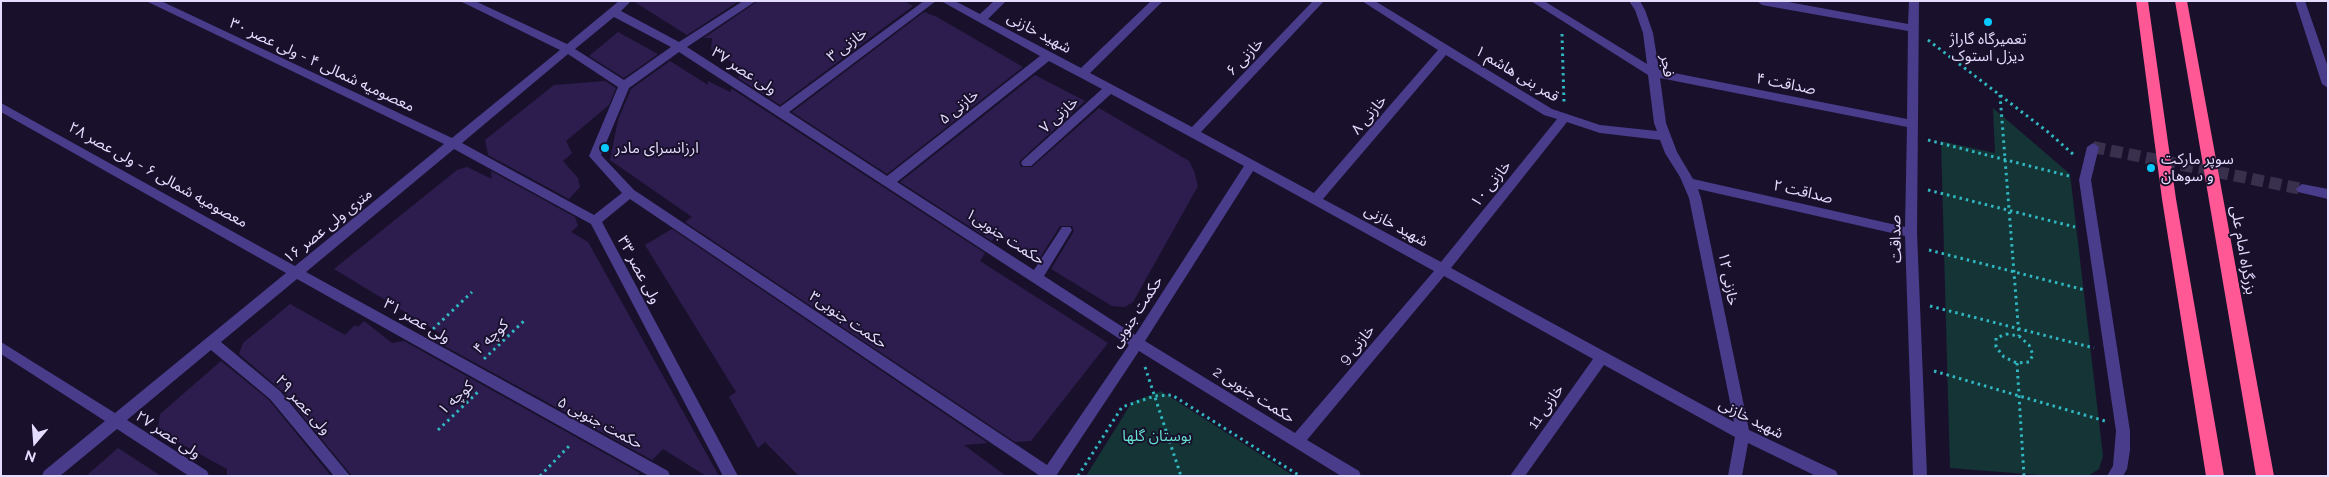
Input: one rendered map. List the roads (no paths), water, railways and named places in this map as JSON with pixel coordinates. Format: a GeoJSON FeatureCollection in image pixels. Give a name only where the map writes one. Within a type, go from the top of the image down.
{"type":"FeatureCollection","features":[{"type":"Feature","properties":{"kind":"highway"},"geometry":{"type":"LineString","coordinates":[[2142,1],[2169,199],[2215,476]]}},
{"type":"Feature","properties":{"kind":"highway","name":"بزرگراه امام علی"},"geometry":{"type":"LineString","coordinates":[[2181,1],[2265,475]]}},
{"type":"Feature","properties":{"kind":"street","name":"معصومیه شمالی ۴ - ولی عصر ۳۰"},"geometry":{"type":"LineString","coordinates":[[151,1],[454,144]]}},
{"type":"Feature","properties":{"kind":"street"},"geometry":{"type":"LineString","coordinates":[[465,1],[568,49],[624,86],[679,47],[751,1]]}},
{"type":"Feature","properties":{"kind":"street","name":"۱۶ متری ولی عصر"},"geometry":{"type":"LineString","coordinates":[[49,476],[626,1]]}},
{"type":"Feature","properties":{"kind":"street","name":"خازنی ۳"},"geometry":{"type":"LineString","coordinates":[[781,112],[931,1]]}},
{"type":"Feature","properties":{"kind":"street","name":"شهید خازنی"},"geometry":{"type":"LineString","coordinates":[[946,1],[1193,133],[1601,358],[1743,434],[1831,476]]}},
{"type":"Feature","properties":{"kind":"street"},"geometry":{"type":"LineString","coordinates":[[980,20],[1001,1]]}},
{"type":"Feature","properties":{"kind":"street"},"geometry":{"type":"LineString","coordinates":[[1082,74],[1158,1]]}},
{"type":"Feature","properties":{"kind":"street","name":"خازنی ۶"},"geometry":{"type":"LineString","coordinates":[[1193,133],[1319,1]]}},
{"type":"Feature","properties":{"kind":"street","name":"قمر بنی هاشم ۱"},"geometry":{"type":"LineString","coordinates":[[1367,1],[1548,112],[1600,129],[1665,136]]}},
{"type":"Feature","properties":{"kind":"street"},"geometry":{"type":"LineString","coordinates":[[1536,1],[1653,73]]}},
{"type":"Feature","properties":{"kind":"street"},"geometry":{"type":"LineString","coordinates":[[1549,1],[1562,16]]}},
{"type":"Feature","properties":{"kind":"street","name":"فجر"},"geometry":{"type":"LineString","coordinates":[[1634,1],[1640,10],[1648,33],[1660,123],[1665,136]]}},
{"type":"Feature","properties":{"kind":"street"},"geometry":{"type":"LineString","coordinates":[[1762,1],[1913,28]]}},
{"type":"Feature","properties":{"kind":"street","name":"صداقت"},"geometry":{"type":"LineString","coordinates":[[1914,1],[1911,233],[1920,476]]}},
{"type":"Feature","properties":{"kind":"street"},"geometry":{"type":"LineString","coordinates":[[2300,1],[2328,84]]}},
{"type":"Feature","properties":{"kind":"street","name":"ولی عصر ۳۷"},"geometry":{"type":"LineString","coordinates":[[614,12],[679,47],[856,160]]}},
{"type":"Feature","properties":{"kind":"street","name":"خازنی ۸"},"geometry":{"type":"LineString","coordinates":[[1315,200],[1445,49]]}},
{"type":"Feature","properties":{"kind":"street","name":"خازنی ۵"},"geometry":{"type":"LineString","coordinates":[[889,181],[1046,56]]}},
{"type":"Feature","properties":{"kind":"street","name":"صداقت ۴"},"geometry":{"type":"LineString","coordinates":[[1653,73],[1913,130]]}},
{"type":"Feature","properties":{"kind":"street","name":"حکمت جنوبی۳"},"geometry":{"type":"LineString","coordinates":[[624,86],[595,156],[630,193],[1049,475]]}},
{"type":"Feature","properties":{"kind":"street","name":"خازنی ۷"},"geometry":{"type":"LineString","coordinates":[[1027,163],[1110,89]]}},
{"type":"Feature","properties":{"kind":"street","name":"معصومیه شمالی ۶ - ولی عصر ۲۸"},"geometry":{"type":"LineString","coordinates":[[1,107],[298,272]]}},
{"type":"Feature","properties":{"kind":"street","name":"خازنی ۱۰"},"geometry":{"type":"LineString","coordinates":[[1442,270],[1564,118]]}},
{"type":"Feature","properties":{"kind":"street","name":"خازنی ۱۲"},"geometry":{"type":"LineString","coordinates":[[1665,136],[1671,153],[1696,198],[1743,434]]}},
{"type":"Feature","properties":{"kind":"street"},"geometry":{"type":"LineString","coordinates":[[454,144],[595,221],[630,193]]}},
{"type":"Feature","properties":{"kind":"street"},"geometry":{"type":"LineString","coordinates":[[2093,147],[2085,180],[2123,426],[2124,450],[2120,469],[2114,476]]}},
{"type":"Feature","properties":{"kind":"street","name":"حکمت جنوبی۱"},"geometry":{"type":"LineString","coordinates":[[856,160],[1137,343]]}},
{"type":"Feature","properties":{"kind":"street","name":"حکمت جنوبی"},"geometry":{"type":"LineString","coordinates":[[1049,475],[1137,343],[1251,165]]}},
{"type":"Feature","properties":{"kind":"street","name":"صداقت ۲"},"geometry":{"type":"LineString","coordinates":[[1688,183],[1911,233]]}},
{"type":"Feature","properties":{"kind":"street"},"geometry":{"type":"LineString","coordinates":[[2302,189],[2328,194]]}},
{"type":"Feature","properties":{"kind":"street","name":"ولی عصر ۳۳"},"geometry":{"type":"LineString","coordinates":[[595,221],[730,476]]}},
{"type":"Feature","properties":{"kind":"street"},"geometry":{"type":"LineString","coordinates":[[1037,277],[1066,230]]}},
{"type":"Feature","properties":{"kind":"street","name":"خازنی 9"},"geometry":{"type":"LineString","coordinates":[[1297,441],[1442,270]]}},
{"type":"Feature","properties":{"kind":"street","name":"ولی عصر ۳۱"},"geometry":{"type":"LineString","coordinates":[[298,272],[520,398]]}},
{"type":"Feature","properties":{"kind":"street","name":"ولی عصر ۲۹"},"geometry":{"type":"LineString","coordinates":[[211,342],[275,395],[343,476]]}},
{"type":"Feature","properties":{"kind":"street","name":"حکمت جنوبی 2"},"geometry":{"type":"LineString","coordinates":[[1137,343],[1354,476]]}},
{"type":"Feature","properties":{"kind":"street","name":"ولی عصر ۲۷"},"geometry":{"type":"LineString","coordinates":[[1,348],[202,476]]}},
{"type":"Feature","properties":{"kind":"street","name":"خازنی 11"},"geometry":{"type":"LineString","coordinates":[[1517,476],[1601,358]]}},
{"type":"Feature","properties":{"kind":"street","name":"حکمت جنوبی ۵"},"geometry":{"type":"LineString","coordinates":[[520,398],[664,476]]}},
{"type":"Feature","properties":{"kind":"street"},"geometry":{"type":"LineString","coordinates":[[1735,476],[1743,434]]}},
{"type":"Feature","properties":{"kind":"tunnel"},"geometry":{"type":"LineString","coordinates":[[2093,147],[2302,189]]}},
{"type":"Feature","properties":{"kind":"place","name":"تعمیرگاه گاراژ دیزل استوک"},"geometry":{"type":"Point","coordinates":[1988,22]}},
{"type":"Feature","properties":{"kind":"place","name":"ارزانسرای مادر"},"geometry":{"type":"Point","coordinates":[605,148]}},
{"type":"Feature","properties":{"kind":"place","name":"سوپر مارکت و سوهان"},"geometry":{"type":"Point","coordinates":[2151,168]}},
{"type":"Feature","properties":{"kind":"park label","name":"بوستان گلها"},"geometry":{"type":"Point","coordinates":[1157,436]}}]}
